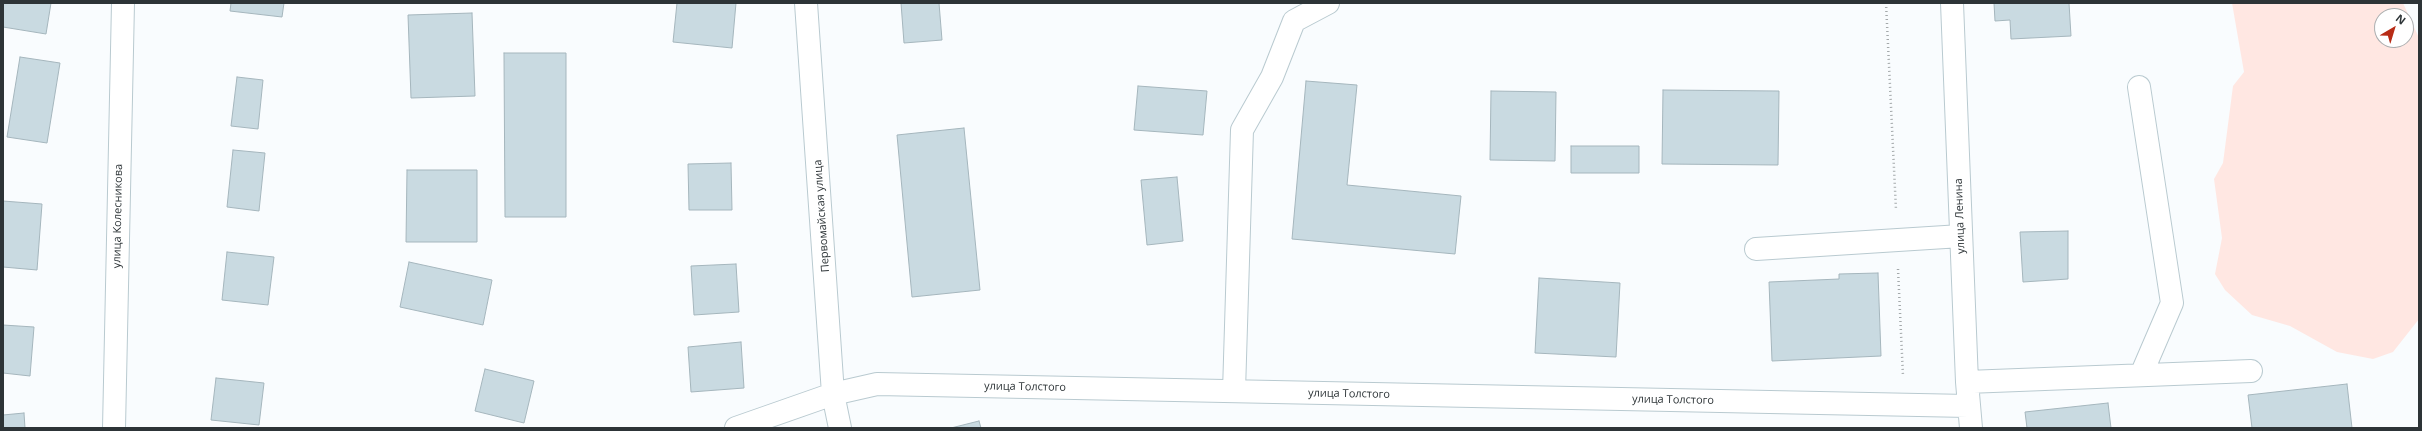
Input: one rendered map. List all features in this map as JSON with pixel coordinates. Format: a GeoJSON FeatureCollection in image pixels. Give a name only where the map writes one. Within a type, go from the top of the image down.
{"type":"FeatureCollection","features":[{"type":"Feature","properties":{"kind":"street","name":"улица Колесникова"},"geometry":{"type":"LineString","coordinates":[[114,428],[123,3]]}},
{"type":"Feature","properties":{"kind":"street","name":"Первомайская улица"},"geometry":{"type":"LineString","coordinates":[[806,3],[833,394],[840,428]]}},
{"type":"Feature","properties":{"kind":"street"},"geometry":{"type":"LineString","coordinates":[[1234,391],[1242,130],[1272,77],[1294,21],[1328,3]]}},
{"type":"Feature","properties":{"kind":"street","name":"улица Ленина"},"geometry":{"type":"LineString","coordinates":[[1952,3],[1968,406],[1971,428]]}},
{"type":"Feature","properties":{"kind":"street"},"geometry":{"type":"LineString","coordinates":[[2139,87],[2172,303],[2141,375]]}},
{"type":"Feature","properties":{"kind":"street"},"geometry":{"type":"LineString","coordinates":[[1756,249],[1961,236]]}},
{"type":"Feature","properties":{"kind":"street"},"geometry":{"type":"LineString","coordinates":[[1967,382],[2251,371]]}},
{"type":"Feature","properties":{"kind":"street","name":"улица Толстого"},"geometry":{"type":"LineString","coordinates":[[736,428],[833,394],[877,384],[1968,406]]}},
{"type":"Feature","properties":{"kind":"shaded area"},"geometry":{"type":"Polygon","coordinates":[[[2232,3],[2403,3],[2405,8],[2374,8],[2374,48],[2414,48],[2414,27],[2419,38],[2419,319],[2393,352],[2373,359],[2337,352],[2290,326],[2252,315],[2225,290],[2215,274],[2222,238],[2214,179],[2223,163],[2233,86],[2244,72],[2232,3]]]}},
{"type":"Feature","properties":{"kind":"building"},"geometry":{"type":"Polygon","coordinates":[[[3,3],[51,3],[46,34],[3,27],[3,3]]]}},
{"type":"Feature","properties":{"kind":"building"},"geometry":{"type":"Polygon","coordinates":[[[231,3],[284,3],[282,17],[230,11],[231,3]]]}},
{"type":"Feature","properties":{"kind":"building"},"geometry":{"type":"Polygon","coordinates":[[[677,3],[736,3],[732,48],[673,42],[677,3]]]}},
{"type":"Feature","properties":{"kind":"building"},"geometry":{"type":"Polygon","coordinates":[[[901,3],[939,3],[942,40],[904,43],[901,3]]]}},
{"type":"Feature","properties":{"kind":"building"},"geometry":{"type":"Polygon","coordinates":[[[1994,3],[2069,3],[2071,36],[2011,39],[2010,20],[1995,21],[1994,3]]]}},
{"type":"Feature","properties":{"kind":"building"},"geometry":{"type":"Polygon","coordinates":[[[472,13],[475,96],[411,98],[408,15],[472,13]]]}},
{"type":"Feature","properties":{"kind":"building"},"geometry":{"type":"Polygon","coordinates":[[[504,53],[566,53],[566,217],[505,217],[504,53]]]}},
{"type":"Feature","properties":{"kind":"building"},"geometry":{"type":"Polygon","coordinates":[[[20,57],[60,63],[47,143],[7,137],[20,57]]]}},
{"type":"Feature","properties":{"kind":"building"},"geometry":{"type":"Polygon","coordinates":[[[237,77],[263,80],[258,129],[231,126],[237,77]]]}},
{"type":"Feature","properties":{"kind":"building"},"geometry":{"type":"Polygon","coordinates":[[[1306,81],[1357,85],[1347,185],[1461,196],[1455,254],[1292,239],[1306,81]]]}},
{"type":"Feature","properties":{"kind":"building"},"geometry":{"type":"Polygon","coordinates":[[[1138,86],[1207,91],[1203,135],[1134,130],[1138,86]]]}},
{"type":"Feature","properties":{"kind":"building"},"geometry":{"type":"Polygon","coordinates":[[[1663,90],[1779,91],[1778,165],[1662,164],[1663,90]]]}},
{"type":"Feature","properties":{"kind":"building"},"geometry":{"type":"Polygon","coordinates":[[[1491,91],[1556,92],[1555,161],[1490,160],[1491,91]]]}},
{"type":"Feature","properties":{"kind":"building"},"geometry":{"type":"Polygon","coordinates":[[[964,128],[980,290],[912,297],[897,135],[964,128]]]}},
{"type":"Feature","properties":{"kind":"building"},"geometry":{"type":"Polygon","coordinates":[[[1571,146],[1639,146],[1639,173],[1571,173],[1571,146]]]}},
{"type":"Feature","properties":{"kind":"building"},"geometry":{"type":"Polygon","coordinates":[[[233,150],[265,153],[259,211],[227,207],[233,150]]]}},
{"type":"Feature","properties":{"kind":"building"},"geometry":{"type":"Polygon","coordinates":[[[731,163],[732,210],[689,210],[688,164],[731,163]]]}},
{"type":"Feature","properties":{"kind":"building"},"geometry":{"type":"Polygon","coordinates":[[[407,170],[477,170],[477,242],[406,242],[407,170]]]}},
{"type":"Feature","properties":{"kind":"building"},"geometry":{"type":"Polygon","coordinates":[[[1177,177],[1183,241],[1147,245],[1141,180],[1177,177]]]}},
{"type":"Feature","properties":{"kind":"building"},"geometry":{"type":"Polygon","coordinates":[[[3,201],[42,204],[37,270],[3,267],[3,201]]]}},
{"type":"Feature","properties":{"kind":"building"},"geometry":{"type":"Polygon","coordinates":[[[2068,231],[2068,279],[2023,282],[2020,232],[2068,231]]]}},
{"type":"Feature","properties":{"kind":"building"},"geometry":{"type":"Polygon","coordinates":[[[227,252],[274,257],[268,305],[222,300],[227,252]]]}},
{"type":"Feature","properties":{"kind":"building"},"geometry":{"type":"Polygon","coordinates":[[[409,262],[492,280],[483,325],[400,307],[409,262]]]}},
{"type":"Feature","properties":{"kind":"building"},"geometry":{"type":"Polygon","coordinates":[[[736,264],[739,312],[694,315],[691,266],[736,264]]]}},
{"type":"Feature","properties":{"kind":"building"},"geometry":{"type":"Polygon","coordinates":[[[1878,273],[1881,356],[1772,361],[1769,282],[1839,279],[1839,274],[1878,273]]]}},
{"type":"Feature","properties":{"kind":"building"},"geometry":{"type":"Polygon","coordinates":[[[1539,278],[1620,283],[1616,357],[1535,353],[1539,278]]]}},
{"type":"Feature","properties":{"kind":"building"},"geometry":{"type":"Polygon","coordinates":[[[3,325],[34,327],[30,376],[3,373],[3,325]]]}},
{"type":"Feature","properties":{"kind":"building"},"geometry":{"type":"Polygon","coordinates":[[[741,342],[744,388],[691,392],[688,347],[741,342]]]}},
{"type":"Feature","properties":{"kind":"building"},"geometry":{"type":"Polygon","coordinates":[[[485,369],[534,381],[524,423],[475,411],[485,369]]]}},
{"type":"Feature","properties":{"kind":"building"},"geometry":{"type":"Polygon","coordinates":[[[216,378],[264,383],[259,425],[211,420],[216,378]]]}},
{"type":"Feature","properties":{"kind":"building"},"geometry":{"type":"Polygon","coordinates":[[[2347,384],[2352,428],[2252,428],[2248,395],[2347,384]]]}},
{"type":"Feature","properties":{"kind":"building"},"geometry":{"type":"Polygon","coordinates":[[[2108,403],[2111,428],[2027,428],[2025,412],[2108,403]]]}},
{"type":"Feature","properties":{"kind":"building"},"geometry":{"type":"Polygon","coordinates":[[[24,413],[25,428],[3,428],[3,415],[24,413]]]}},
{"type":"Feature","properties":{"kind":"building"},"geometry":{"type":"Polygon","coordinates":[[[979,421],[981,428],[951,428],[979,421]]]}}]}
